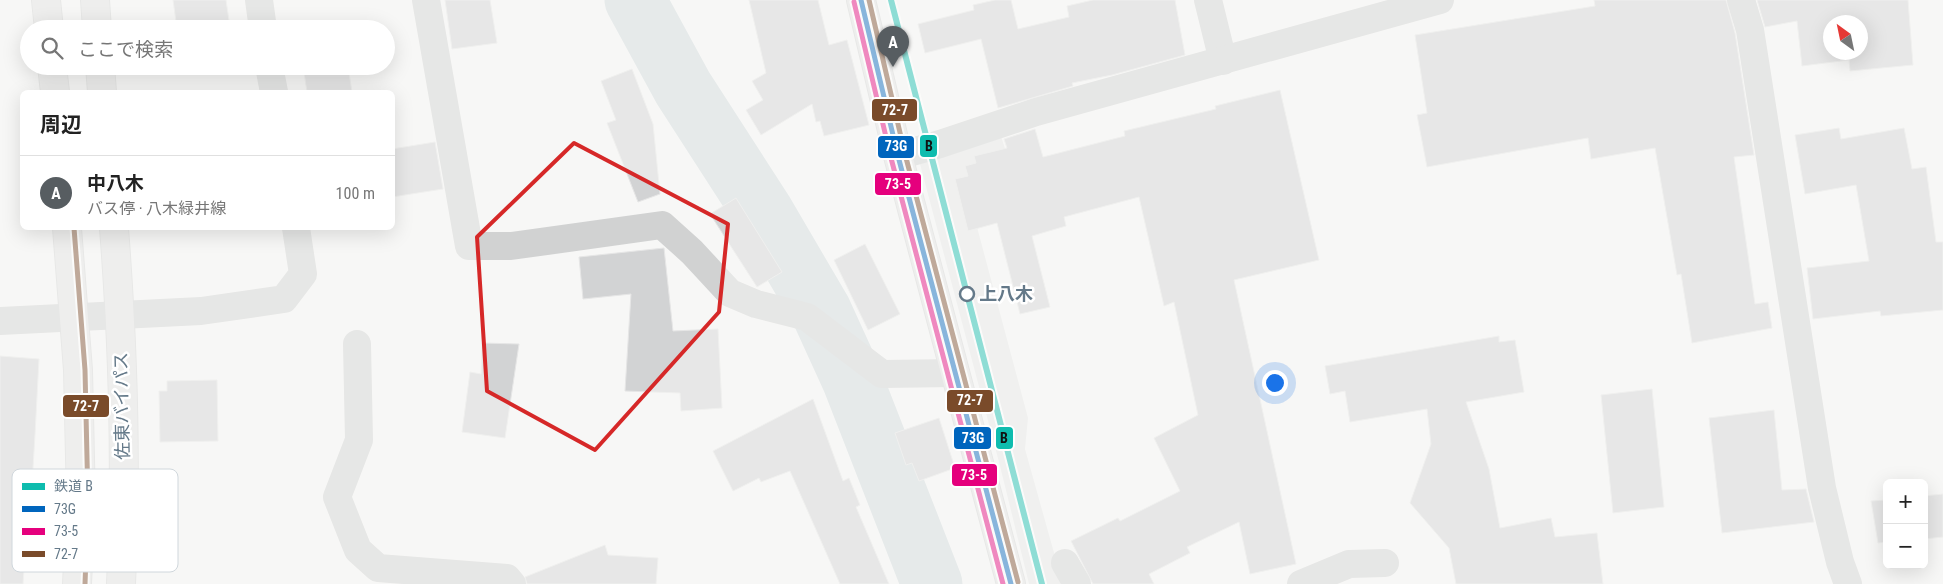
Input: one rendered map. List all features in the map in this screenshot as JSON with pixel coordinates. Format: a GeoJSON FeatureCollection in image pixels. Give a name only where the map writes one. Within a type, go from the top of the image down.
{"type":"FeatureCollection","features":[{"type":"Feature","properties":{"kind":"main road"},"geometry":{"type":"LineString","coordinates":[[46,0],[48,20]]}},
{"type":"Feature","properties":{"kind":"main road"},"geometry":{"type":"LineString","coordinates":[[95,0],[96,20]]}},
{"type":"Feature","properties":{"kind":"main road"},"geometry":{"type":"LineString","coordinates":[[861,0],[898,156],[1011,584]]}},
{"type":"Feature","properties":{"kind":"main road"},"geometry":{"type":"LineString","coordinates":[[53,75],[55,90]]}},
{"type":"Feature","properties":{"kind":"main road"},"geometry":{"type":"LineString","coordinates":[[101,75],[102,90]]}},
{"type":"Feature","properties":{"kind":"main road"},"geometry":{"type":"LineString","coordinates":[[67,230],[75,317],[80,469]]}},
{"type":"Feature","properties":{"kind":"main road","name":"佐東バイパス"},"geometry":{"type":"LineString","coordinates":[[114,230],[121,315],[122,469]]}},
{"type":"Feature","properties":{"kind":"street"},"geometry":{"type":"LineString","coordinates":[[259,0],[262,20]]}},
{"type":"Feature","properties":{"kind":"street"},"geometry":{"type":"LineString","coordinates":[[426,0],[469,246],[511,246],[662,225],[692,252],[730,292],[756,304],[807,317],[882,374],[956,374]]}},
{"type":"Feature","properties":{"kind":"street"},"geometry":{"type":"LineString","coordinates":[[1208,0],[1223,61]]}},
{"type":"Feature","properties":{"kind":"street"},"geometry":{"type":"LineString","coordinates":[[898,156],[1036,112],[1440,0]]}},
{"type":"Feature","properties":{"kind":"street"},"geometry":{"type":"LineString","coordinates":[[1741,0],[1750,30],[1822,488],[1840,562],[1848,584]]}},
{"type":"Feature","properties":{"kind":"street"},"geometry":{"type":"LineString","coordinates":[[271,75],[274,90]]}},
{"type":"Feature","properties":{"kind":"street"},"geometry":{"type":"LineString","coordinates":[[0,321],[201,311],[284,299],[303,274],[296,230]]}},
{"type":"Feature","properties":{"kind":"street"},"geometry":{"type":"LineString","coordinates":[[357,344],[359,440],[337,497],[358,550],[378,568],[506,578],[512,584]]}},
{"type":"Feature","properties":{"kind":"street"},"geometry":{"type":"LineString","coordinates":[[1301,584],[1349,564],[1385,562]]}},
{"type":"Feature","properties":{"kind":"highlighted area"},"geometry":{"type":"Polygon","coordinates":[[[574,143],[728,224],[719,312],[595,450],[487,391],[477,237],[574,143]]]}},
{"type":"Feature","properties":{"kind":"shaded area"},"geometry":{"type":"Polygon","coordinates":[[[1000,133],[1022,202],[973,212],[1028,418],[1025,449],[1058,567],[1067,584],[1029,584],[1000,466],[920,164],[1000,133]]]}},
{"type":"Feature","properties":{"kind":"building"},"geometry":{"type":"Polygon","coordinates":[[[173,0],[226,0],[229,20],[176,20],[173,0]]]}},
{"type":"Feature","properties":{"kind":"building"},"geometry":{"type":"Polygon","coordinates":[[[445,0],[490,0],[497,43],[452,49],[445,0]]]}},
{"type":"Feature","properties":{"kind":"building"},"geometry":{"type":"Polygon","coordinates":[[[749,0],[818,0],[829,45],[847,40],[869,125],[824,136],[820,121],[816,122],[812,104],[761,135],[746,110],[763,100],[752,81],[766,73],[749,0]]]}},
{"type":"Feature","properties":{"kind":"building"},"geometry":{"type":"Polygon","coordinates":[[[995,0],[1011,0],[1018,29],[1069,17],[1067,6],[1093,0],[1175,0],[1185,55],[1112,75],[1072,83],[1073,86],[998,108],[981,39],[925,53],[918,24],[974,10],[973,5],[995,0]]]}},
{"type":"Feature","properties":{"kind":"building"},"geometry":{"type":"Polygon","coordinates":[[[1594,0],[1726,0],[1735,33],[1754,155],[1734,157],[1755,304],[1768,302],[1772,328],[1692,343],[1681,274],[1677,275],[1655,148],[1591,159],[1588,138],[1427,167],[1417,115],[1427,113],[1415,35],[1595,6],[1594,0]]]}},
{"type":"Feature","properties":{"kind":"building"},"geometry":{"type":"Polygon","coordinates":[[[1757,0],[1908,0],[1913,65],[1850,71],[1849,60],[1802,66],[1797,21],[1765,27],[1757,0]]]}},
{"type":"Feature","properties":{"kind":"building"},"geometry":{"type":"Polygon","coordinates":[[[632,69],[653,124],[660,194],[638,202],[607,123],[616,120],[601,81],[632,69]]]}},
{"type":"Feature","properties":{"kind":"building"},"geometry":{"type":"Polygon","coordinates":[[[304,75],[349,75],[352,90],[307,90],[304,75]]]}},
{"type":"Feature","properties":{"kind":"building"},"geometry":{"type":"Polygon","coordinates":[[[1280,90],[1319,260],[1234,280],[1296,564],[1250,574],[1239,522],[1187,547],[1190,553],[1149,574],[1154,584],[1093,584],[1071,541],[1118,518],[1120,521],[1180,491],[1154,438],[1198,415],[1174,302],[1164,306],[1139,197],[1064,217],[1066,226],[1032,236],[1050,307],[1020,314],[997,223],[968,231],[955,179],[968,176],[965,166],[976,163],[974,156],[1007,148],[1004,139],[1035,129],[1043,157],[1125,136],[1124,131],[1216,109],[1215,106],[1280,90]]]}},
{"type":"Feature","properties":{"kind":"building"},"geometry":{"type":"Polygon","coordinates":[[[1839,128],[1841,139],[1904,128],[1912,169],[1926,167],[1936,242],[1943,242],[1943,310],[1881,316],[1880,311],[1813,319],[1807,268],[1869,261],[1856,185],[1805,194],[1795,135],[1839,128]]]}},
{"type":"Feature","properties":{"kind":"building"},"geometry":{"type":"Polygon","coordinates":[[[435,142],[443,189],[395,197],[395,149],[435,142]]]}},
{"type":"Feature","properties":{"kind":"building"},"geometry":{"type":"Polygon","coordinates":[[[736,198],[782,272],[757,287],[710,214],[736,198]]]}},
{"type":"Feature","properties":{"kind":"building"},"geometry":{"type":"Polygon","coordinates":[[[865,244],[900,314],[868,330],[834,260],[865,244]]]}},
{"type":"Feature","properties":{"kind":"building"},"geometry":{"type":"Polygon","coordinates":[[[664,248],[673,331],[718,329],[722,408],[681,411],[680,393],[625,391],[631,294],[583,299],[579,257],[664,248]]]}},
{"type":"Feature","properties":{"kind":"building"},"geometry":{"type":"Polygon","coordinates":[[[1499,336],[1499,342],[1515,340],[1524,392],[1466,402],[1489,469],[1500,528],[1551,518],[1555,537],[1597,533],[1603,584],[1456,584],[1449,548],[1410,503],[1431,444],[1427,409],[1350,422],[1345,391],[1330,394],[1325,366],[1499,336]]]}},
{"type":"Feature","properties":{"kind":"building"},"geometry":{"type":"Polygon","coordinates":[[[482,343],[519,344],[505,438],[462,432],[470,372],[481,374],[482,343]]]}},
{"type":"Feature","properties":{"kind":"building"},"geometry":{"type":"Polygon","coordinates":[[[0,356],[39,359],[33,469],[12,469],[12,572],[24,572],[23,584],[0,584],[0,356]]]}},
{"type":"Feature","properties":{"kind":"building"},"geometry":{"type":"Polygon","coordinates":[[[217,380],[218,441],[160,442],[159,391],[167,391],[167,381],[217,380]]]}},
{"type":"Feature","properties":{"kind":"building"},"geometry":{"type":"Polygon","coordinates":[[[1652,389],[1664,507],[1613,513],[1601,395],[1652,389]]]}},
{"type":"Feature","properties":{"kind":"building"},"geometry":{"type":"Polygon","coordinates":[[[813,399],[843,481],[849,478],[860,505],[856,507],[889,584],[840,584],[790,471],[761,482],[759,478],[733,491],[713,451],[813,399]]]}},
{"type":"Feature","properties":{"kind":"building"},"geometry":{"type":"Polygon","coordinates":[[[1774,410],[1782,490],[1806,489],[1814,522],[1722,533],[1709,418],[1774,410]]]}},
{"type":"Feature","properties":{"kind":"building"},"geometry":{"type":"Polygon","coordinates":[[[939,418],[955,468],[919,481],[912,463],[906,465],[895,433],[939,418]]]}},
{"type":"Feature","properties":{"kind":"building"},"geometry":{"type":"Polygon","coordinates":[[[1943,494],[1943,537],[1928,539],[1928,496],[1943,494]]]}},
{"type":"Feature","properties":{"kind":"building"},"geometry":{"type":"Polygon","coordinates":[[[1883,500],[1883,542],[1878,543],[1871,501],[1883,500]]]}},
{"type":"Feature","properties":{"kind":"building"},"geometry":{"type":"Polygon","coordinates":[[[605,545],[608,555],[658,558],[656,584],[527,584],[525,577],[605,545]]]}},
{"type":"Feature","properties":{"kind":"waterway"},"geometry":{"type":"LineString","coordinates":[[635,0],[683,88],[763,212],[821,311],[852,379],[932,584]]}},
{"type":"Feature","properties":{"kind":"rail line","name":"B"},"geometry":{"type":"LineString","coordinates":[[891,0],[1042,584]]}},
{"type":"Feature","properties":{"kind":"transit line","name":"73G"},"geometry":{"type":"LineString","coordinates":[[861,0],[898,156],[1011,584]]}},
{"type":"Feature","properties":{"kind":"transit line","name":"72-7"},"geometry":{"type":"LineString","coordinates":[[869,0],[905,154],[1018,582]]}},
{"type":"Feature","properties":{"kind":"transit line","name":"73-5"},"geometry":{"type":"LineString","coordinates":[[854,2],[891,158],[1003,584]]}},
{"type":"Feature","properties":{"kind":"transit line","name":"72-7"},"geometry":{"type":"LineString","coordinates":[[74,230],[85,370],[87,469]]}},
{"type":"Feature","properties":{"kind":"transit line","name":"72-7"},"geometry":{"type":"LineString","coordinates":[[85,572],[85,584]]}},
{"type":"Feature","properties":{"kind":"place","name":"中八木"},"geometry":{"type":"Point","coordinates":[893,67]}},
{"type":"Feature","properties":{"kind":"place","name":"上八木"},"geometry":{"type":"Point","coordinates":[967,294]}}]}
